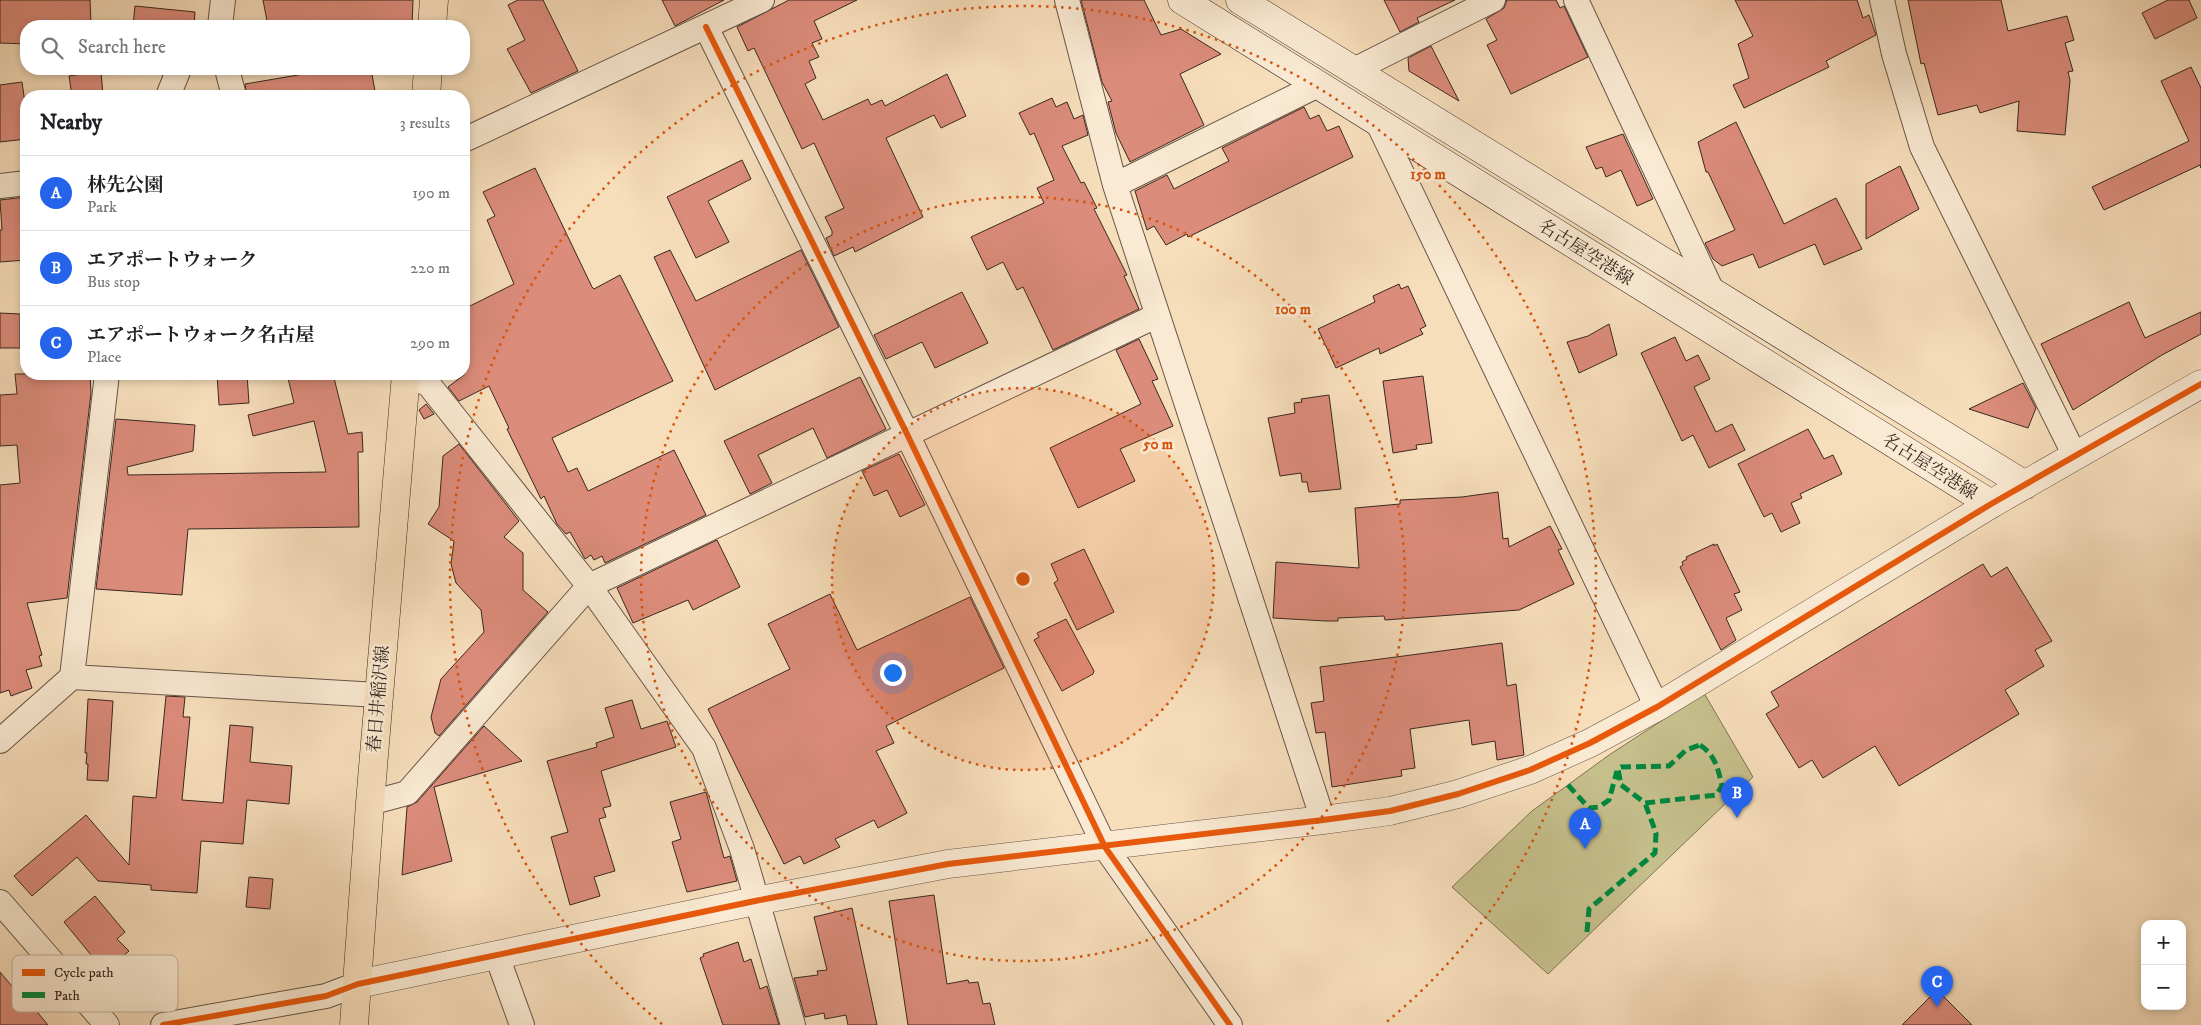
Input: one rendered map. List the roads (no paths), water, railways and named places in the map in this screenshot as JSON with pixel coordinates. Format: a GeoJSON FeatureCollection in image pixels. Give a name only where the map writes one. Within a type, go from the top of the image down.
{"type":"FeatureCollection","features":[{"type":"Feature","properties":{"kind":"main road"},"geometry":{"type":"LineString","coordinates":[[432,20],[434,0]]}},
{"type":"Feature","properties":{"kind":"main road"},"geometry":{"type":"LineString","coordinates":[[426,90],[428,75]]}},
{"type":"Feature","properties":{"kind":"main road","name":"春日井稲沢線"},"geometry":{"type":"LineString","coordinates":[[354,1025],[378,695],[406,380]]}},
{"type":"Feature","properties":{"kind":"street"},"geometry":{"type":"LineString","coordinates":[[220,20],[223,0]]}},
{"type":"Feature","properties":{"kind":"street"},"geometry":{"type":"LineString","coordinates":[[470,137],[706,28],[762,0]]}},
{"type":"Feature","properties":{"kind":"street"},"geometry":{"type":"LineString","coordinates":[[1067,0],[1115,185],[1156,316],[1323,820]]}},
{"type":"Feature","properties":{"kind":"street","name":"名古屋空港線"},"geometry":{"type":"LineString","coordinates":[[1182,0],[1991,504]]}},
{"type":"Feature","properties":{"kind":"street","name":"名古屋空港線"},"geometry":{"type":"LineString","coordinates":[[1240,0],[2024,485]]}},
{"type":"Feature","properties":{"kind":"street"},"geometry":{"type":"LineString","coordinates":[[1354,70],[1493,0]]}},
{"type":"Feature","properties":{"kind":"street"},"geometry":{"type":"LineString","coordinates":[[1576,0],[1712,293]]}},
{"type":"Feature","properties":{"kind":"street"},"geometry":{"type":"LineString","coordinates":[[1882,0],[1894,54],[1922,147],[2075,456]]}},
{"type":"Feature","properties":{"kind":"street"},"geometry":{"type":"LineString","coordinates":[[706,28],[907,434],[1105,847],[1230,1025]]}},
{"type":"Feature","properties":{"kind":"street"},"geometry":{"type":"LineString","coordinates":[[170,90],[177,75]]}},
{"type":"Feature","properties":{"kind":"street"},"geometry":{"type":"LineString","coordinates":[[229,75],[232,90]]}},
{"type":"Feature","properties":{"kind":"street"},"geometry":{"type":"LineString","coordinates":[[1115,185],[1318,85]]}},
{"type":"Feature","properties":{"kind":"street"},"geometry":{"type":"LineString","coordinates":[[1378,123],[1656,707]]}},
{"type":"Feature","properties":{"kind":"street"},"geometry":{"type":"LineString","coordinates":[[0,186],[20,184]]}},
{"type":"Feature","properties":{"kind":"street"},"geometry":{"type":"LineString","coordinates":[[370,803],[407,793],[589,586],[1156,316]]}},
{"type":"Feature","properties":{"kind":"street"},"geometry":{"type":"LineString","coordinates":[[0,741],[72,678],[106,380]]}},
{"type":"Feature","properties":{"kind":"street"},"geometry":{"type":"LineString","coordinates":[[419,380],[429,385],[589,586],[704,748],[742,849],[755,901],[793,1025]]}},
{"type":"Feature","properties":{"kind":"street"},"geometry":{"type":"LineString","coordinates":[[163,1025],[326,996],[358,984],[755,901],[948,864],[1105,847],[1390,811],[1476,788],[1530,770],[1590,743],[1656,707],[1991,504],[2201,384]]}},
{"type":"Feature","properties":{"kind":"street"},"geometry":{"type":"LineString","coordinates":[[72,678],[378,695]]}},
{"type":"Feature","properties":{"kind":"street"},"geometry":{"type":"LineString","coordinates":[[0,902],[46,955]]}},
{"type":"Feature","properties":{"kind":"street"},"geometry":{"type":"LineString","coordinates":[[497,956],[522,1025]]}},
{"type":"Feature","properties":{"kind":"street"},"geometry":{"type":"LineString","coordinates":[[96,1012],[107,1025]]}},
{"type":"Feature","properties":{"kind":"place","name":"エアポートウォーク"},"geometry":{"type":"Point","coordinates":[1737,818]}},
{"type":"Feature","properties":{"kind":"place","name":"林先公園"},"geometry":{"type":"Point","coordinates":[1585,849]}},
{"type":"Feature","properties":{"kind":"place","name":"エアポートウォーク名古屋"},"geometry":{"type":"Point","coordinates":[1937,1007]}}]}
